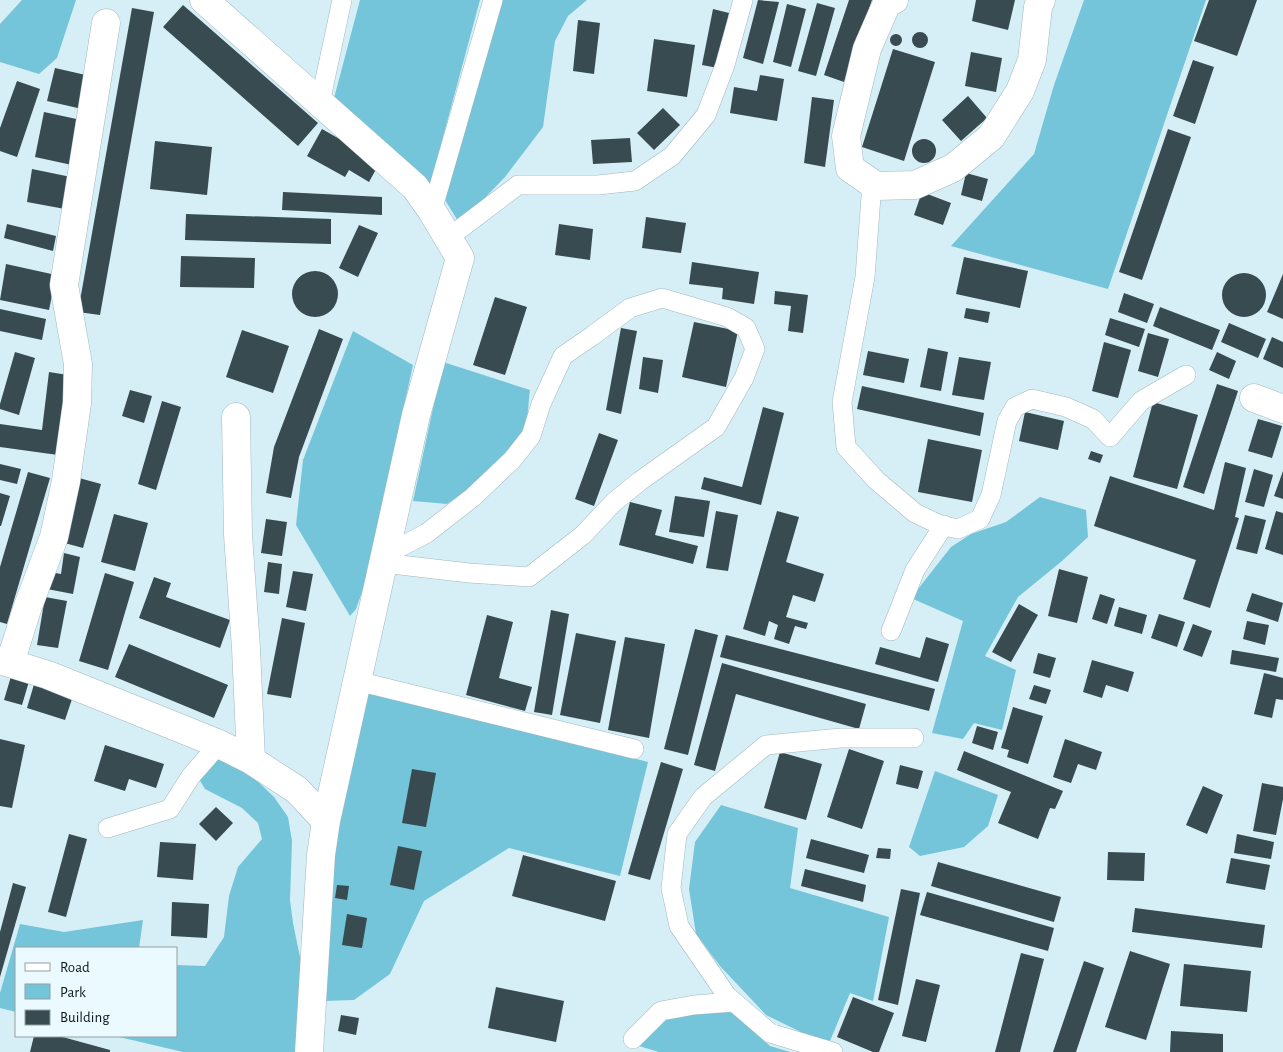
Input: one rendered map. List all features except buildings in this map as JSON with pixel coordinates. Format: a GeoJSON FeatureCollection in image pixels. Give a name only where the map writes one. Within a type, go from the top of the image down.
{"type":"FeatureCollection","features":[{"type":"Feature","properties":{"kind":"street"},"geometry":{"type":"LineString","coordinates":[[204,0],[415,187],[432,211],[460,258],[416,415],[326,821],[321,855],[309,1052]]}},
{"type":"Feature","properties":{"kind":"street"},"geometry":{"type":"LineString","coordinates":[[894,0],[887,3],[867,49],[846,136],[850,168],[876,186],[915,185],[953,168],[991,137],[1020,91],[1032,60],[1038,7],[1041,0]]}},
{"type":"Feature","properties":{"kind":"street"},"geometry":{"type":"LineString","coordinates":[[106,23],[64,285],[78,364],[77,403],[66,481],[54,537],[5,662],[48,675],[219,744],[251,760],[296,790],[326,821]]}},
{"type":"Feature","properties":{"kind":"street"},"geometry":{"type":"LineString","coordinates":[[1254,398],[1283,408]]}},
{"type":"Feature","properties":{"kind":"street"},"geometry":{"type":"LineString","coordinates":[[236,417],[238,535],[251,760]]}},
{"type":"Feature","properties":{"kind":"lane"},"geometry":{"type":"LineString","coordinates":[[320,103],[342,0]]}},
{"type":"Feature","properties":{"kind":"lane"},"geometry":{"type":"LineString","coordinates":[[432,211],[493,0]]}},
{"type":"Feature","properties":{"kind":"lane"},"geometry":{"type":"LineString","coordinates":[[448,238],[518,185],[598,185],[634,181],[672,156],[706,115],[725,65],[743,0]]}},
{"type":"Feature","properties":{"kind":"lane"},"geometry":{"type":"LineString","coordinates":[[872,183],[865,277],[842,402],[846,447],[876,480],[915,513],[944,525],[958,528],[980,519],[991,494],[1007,421],[1016,407],[1032,400],[1066,407],[1092,419],[1110,437],[1141,401],[1186,375]]}},
{"type":"Feature","properties":{"kind":"lane"},"geometry":{"type":"LineString","coordinates":[[662,298],[727,317],[746,328],[755,349],[744,378],[716,427],[614,502],[583,535],[529,577],[470,573],[384,559],[427,533],[473,497],[512,460],[531,436],[542,404],[563,356],[630,308],[662,298]]}},
{"type":"Feature","properties":{"kind":"lane"},"geometry":{"type":"LineString","coordinates":[[891,631],[914,570],[944,525]]}},
{"type":"Feature","properties":{"kind":"lane"},"geometry":{"type":"LineString","coordinates":[[357,681],[634,749]]}},
{"type":"Feature","properties":{"kind":"lane"},"geometry":{"type":"LineString","coordinates":[[833,1052],[770,1033],[727,996],[679,926],[671,888],[677,834],[703,797],[766,744],[842,738],[914,738]]}},
{"type":"Feature","properties":{"kind":"lane"},"geometry":{"type":"LineString","coordinates":[[108,828],[170,809],[191,776],[219,744]]}},
{"type":"Feature","properties":{"kind":"lane"},"geometry":{"type":"LineString","coordinates":[[633,1039],[662,1011],[694,1005],[734,1002]]}},
{"type":"Feature","properties":{"kind":"green space"},"geometry":{"type":"Polygon","coordinates":[[[22,0],[76,0],[57,58],[39,74],[0,62],[0,24],[22,0]]]}},
{"type":"Feature","properties":{"kind":"green space"},"geometry":{"type":"Polygon","coordinates":[[[360,0],[480,0],[429,189],[333,102],[360,0]]]}},
{"type":"Feature","properties":{"kind":"green space"},"geometry":{"type":"Polygon","coordinates":[[[502,0],[587,0],[568,16],[555,41],[543,127],[505,177],[472,211],[458,221],[445,200],[502,0]]]}},
{"type":"Feature","properties":{"kind":"green space"},"geometry":{"type":"Polygon","coordinates":[[[1084,0],[1206,0],[1108,289],[951,246],[1034,154],[1054,85],[1084,0]]]}},
{"type":"Feature","properties":{"kind":"green space"},"geometry":{"type":"Polygon","coordinates":[[[353,331],[413,365],[393,456],[375,556],[356,609],[350,616],[296,525],[303,460],[353,331]]]}},
{"type":"Feature","properties":{"kind":"green space"},"geometry":{"type":"Polygon","coordinates":[[[443,362],[530,390],[527,419],[518,440],[501,462],[447,504],[413,501],[443,362]]]}},
{"type":"Feature","properties":{"kind":"green space"},"geometry":{"type":"Polygon","coordinates":[[[1040,497],[1086,510],[1088,537],[1018,597],[985,656],[1016,670],[1002,730],[974,723],[963,739],[932,733],[963,621],[911,598],[951,547],[971,534],[1006,522],[1040,497]]]}},
{"type":"Feature","properties":{"kind":"green space"},"geometry":{"type":"Polygon","coordinates":[[[363,688],[648,762],[620,876],[509,848],[424,901],[390,974],[354,1000],[324,1001],[332,836],[363,688]]]}},
{"type":"Feature","properties":{"kind":"green space"},"geometry":{"type":"Polygon","coordinates":[[[219,755],[250,774],[274,797],[288,817],[292,841],[290,900],[301,962],[299,1021],[295,1052],[183,1052],[119,1037],[178,1037],[178,965],[205,966],[224,937],[229,896],[238,867],[262,839],[258,823],[242,808],[205,789],[199,779],[219,755]]]}},
{"type":"Feature","properties":{"kind":"green space"},"geometry":{"type":"Polygon","coordinates":[[[935,771],[998,795],[988,826],[964,847],[920,856],[909,847],[935,771]]]}},
{"type":"Feature","properties":{"kind":"green space"},"geometry":{"type":"Polygon","coordinates":[[[721,805],[798,828],[790,888],[889,917],[873,1001],[850,993],[830,1041],[807,1035],[766,1015],[720,966],[696,934],[689,889],[695,842],[721,805]]]}},
{"type":"Feature","properties":{"kind":"green space"},"geometry":{"type":"Polygon","coordinates":[[[143,920],[139,947],[15,947],[15,1012],[0,1008],[0,993],[20,924],[64,932],[143,920]]]}},
{"type":"Feature","properties":{"kind":"green space"},"geometry":{"type":"Polygon","coordinates":[[[732,1012],[770,1046],[790,1052],[659,1052],[639,1046],[666,1020],[696,1014],[732,1012]]]}}]}
